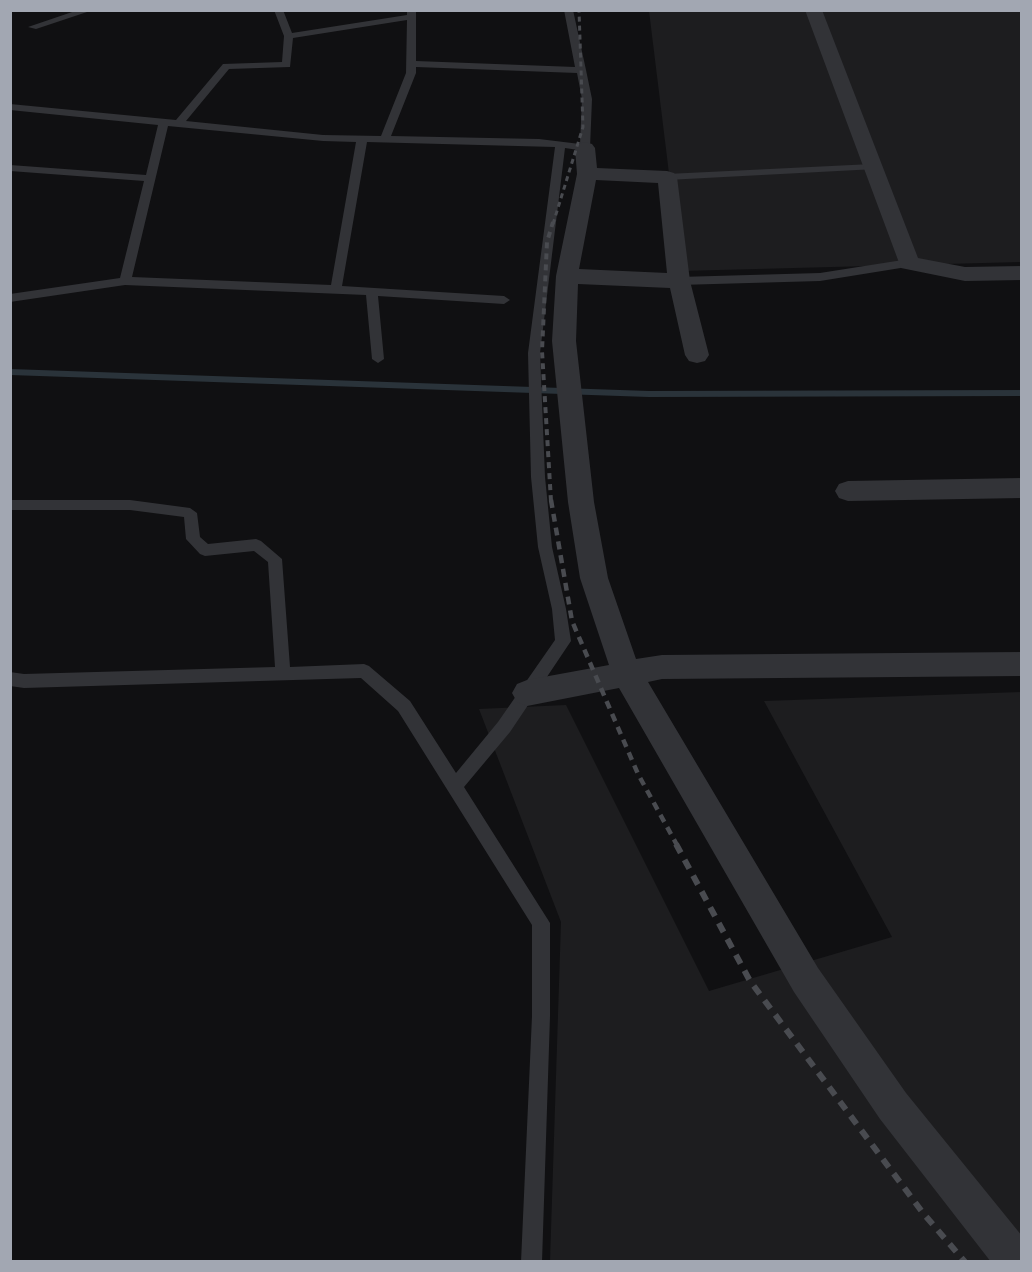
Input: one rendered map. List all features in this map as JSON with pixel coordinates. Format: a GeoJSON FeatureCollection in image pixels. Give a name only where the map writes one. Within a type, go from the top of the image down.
{"type":"FeatureCollection","features":[{"type":"Feature","properties":{"kind":"street"},"geometry":{"type":"LineString","coordinates":[[813,10],[909,263],[965,274],[1022,273]]}},
{"type":"Feature","properties":{"kind":"street"},"geometry":{"type":"LineString","coordinates":[[585,148],[587,174],[567,276],[567,320],[564,341],[581,502],[594,578],[627,674],[806,980],[893,1106],[1017,1262]]}},
{"type":"Feature","properties":{"kind":"street"},"geometry":{"type":"LineString","coordinates":[[587,174],[667,177],[679,281],[697,355]]}},
{"type":"Feature","properties":{"kind":"street"},"geometry":{"type":"LineString","coordinates":[[567,276],[679,281]]}},
{"type":"Feature","properties":{"kind":"street"},"geometry":{"type":"LineString","coordinates":[[848,492],[1022,488]]}},
{"type":"Feature","properties":{"kind":"street"},"geometry":{"type":"LineString","coordinates":[[527,693],[662,667],[1022,664]]}},
{"type":"Feature","properties":{"kind":"lane"},"geometry":{"type":"LineString","coordinates":[[33,27],[89,10]]}},
{"type":"Feature","properties":{"kind":"lane"},"geometry":{"type":"LineString","coordinates":[[179,123],[226,66],[287,65],[289,36],[278,10]]}},
{"type":"Feature","properties":{"kind":"lane"},"geometry":{"type":"LineString","coordinates":[[10,107],[323,138],[539,142],[585,148],[587,99],[568,10]]}},
{"type":"Feature","properties":{"kind":"lane"},"geometry":{"type":"LineString","coordinates":[[289,36],[411,14],[411,73],[385,139]]}},
{"type":"Feature","properties":{"kind":"lane"},"geometry":{"type":"LineString","coordinates":[[411,64],[581,70]]}},
{"type":"Feature","properties":{"kind":"lane"},"geometry":{"type":"LineString","coordinates":[[125,281],[164,121]]}},
{"type":"Feature","properties":{"kind":"lane"},"geometry":{"type":"LineString","coordinates":[[336,289],[363,139]]}},
{"type":"Feature","properties":{"kind":"lane"},"geometry":{"type":"LineString","coordinates":[[454,786],[504,727],[563,641],[559,609],[545,547],[538,477],[534,353],[560,146]]}},
{"type":"Feature","properties":{"kind":"lane"},"geometry":{"type":"LineString","coordinates":[[667,177],[872,167]]}},
{"type":"Feature","properties":{"kind":"lane"},"geometry":{"type":"LineString","coordinates":[[10,168],[150,178]]}},
{"type":"Feature","properties":{"kind":"lane"},"geometry":{"type":"LineString","coordinates":[[679,281],[820,277],[909,263]]}},
{"type":"Feature","properties":{"kind":"lane"},"geometry":{"type":"LineString","coordinates":[[10,298],[125,281],[336,289],[504,300]]}},
{"type":"Feature","properties":{"kind":"lane"},"geometry":{"type":"LineString","coordinates":[[372,291],[378,359]]}},
{"type":"Feature","properties":{"kind":"lane"},"geometry":{"type":"LineString","coordinates":[[10,505],[130,505],[190,513],[193,539],[205,550],[256,545],[275,559],[283,674]]}},
{"type":"Feature","properties":{"kind":"lane"},"geometry":{"type":"LineString","coordinates":[[10,679],[24,681],[364,671],[404,706],[541,923],[531,1262]]}},
{"type":"Feature","properties":{"kind":"shaded area"},"geometry":{"type":"Polygon","coordinates":[[[649,11],[1021,11],[1021,262],[681,271],[649,11]]]}},
{"type":"Feature","properties":{"kind":"shaded area"},"geometry":{"type":"Polygon","coordinates":[[[1021,692],[1021,1261],[550,1261],[561,922],[479,709],[566,705],[709,991],[892,937],[764,701],[1021,692]]]}},
{"type":"Feature","properties":{"kind":"waterway"},"geometry":{"type":"LineString","coordinates":[[10,372],[649,394],[1022,393]]}},
{"type":"Feature","properties":{"kind":"railway"},"geometry":{"type":"LineString","coordinates":[[553,224],[583,127],[579,10]]}},
{"type":"Feature","properties":{"kind":"railway"},"geometry":{"type":"LineString","coordinates":[[551,501],[542,351],[547,242],[553,222]]}},
{"type":"Feature","properties":{"kind":"railway"},"geometry":{"type":"LineString","coordinates":[[551,500],[572,621],[638,774],[677,845]]}},
{"type":"Feature","properties":{"kind":"railway"},"geometry":{"type":"LineString","coordinates":[[676,844],[750,981],[923,1213],[965,1262]]}}]}
